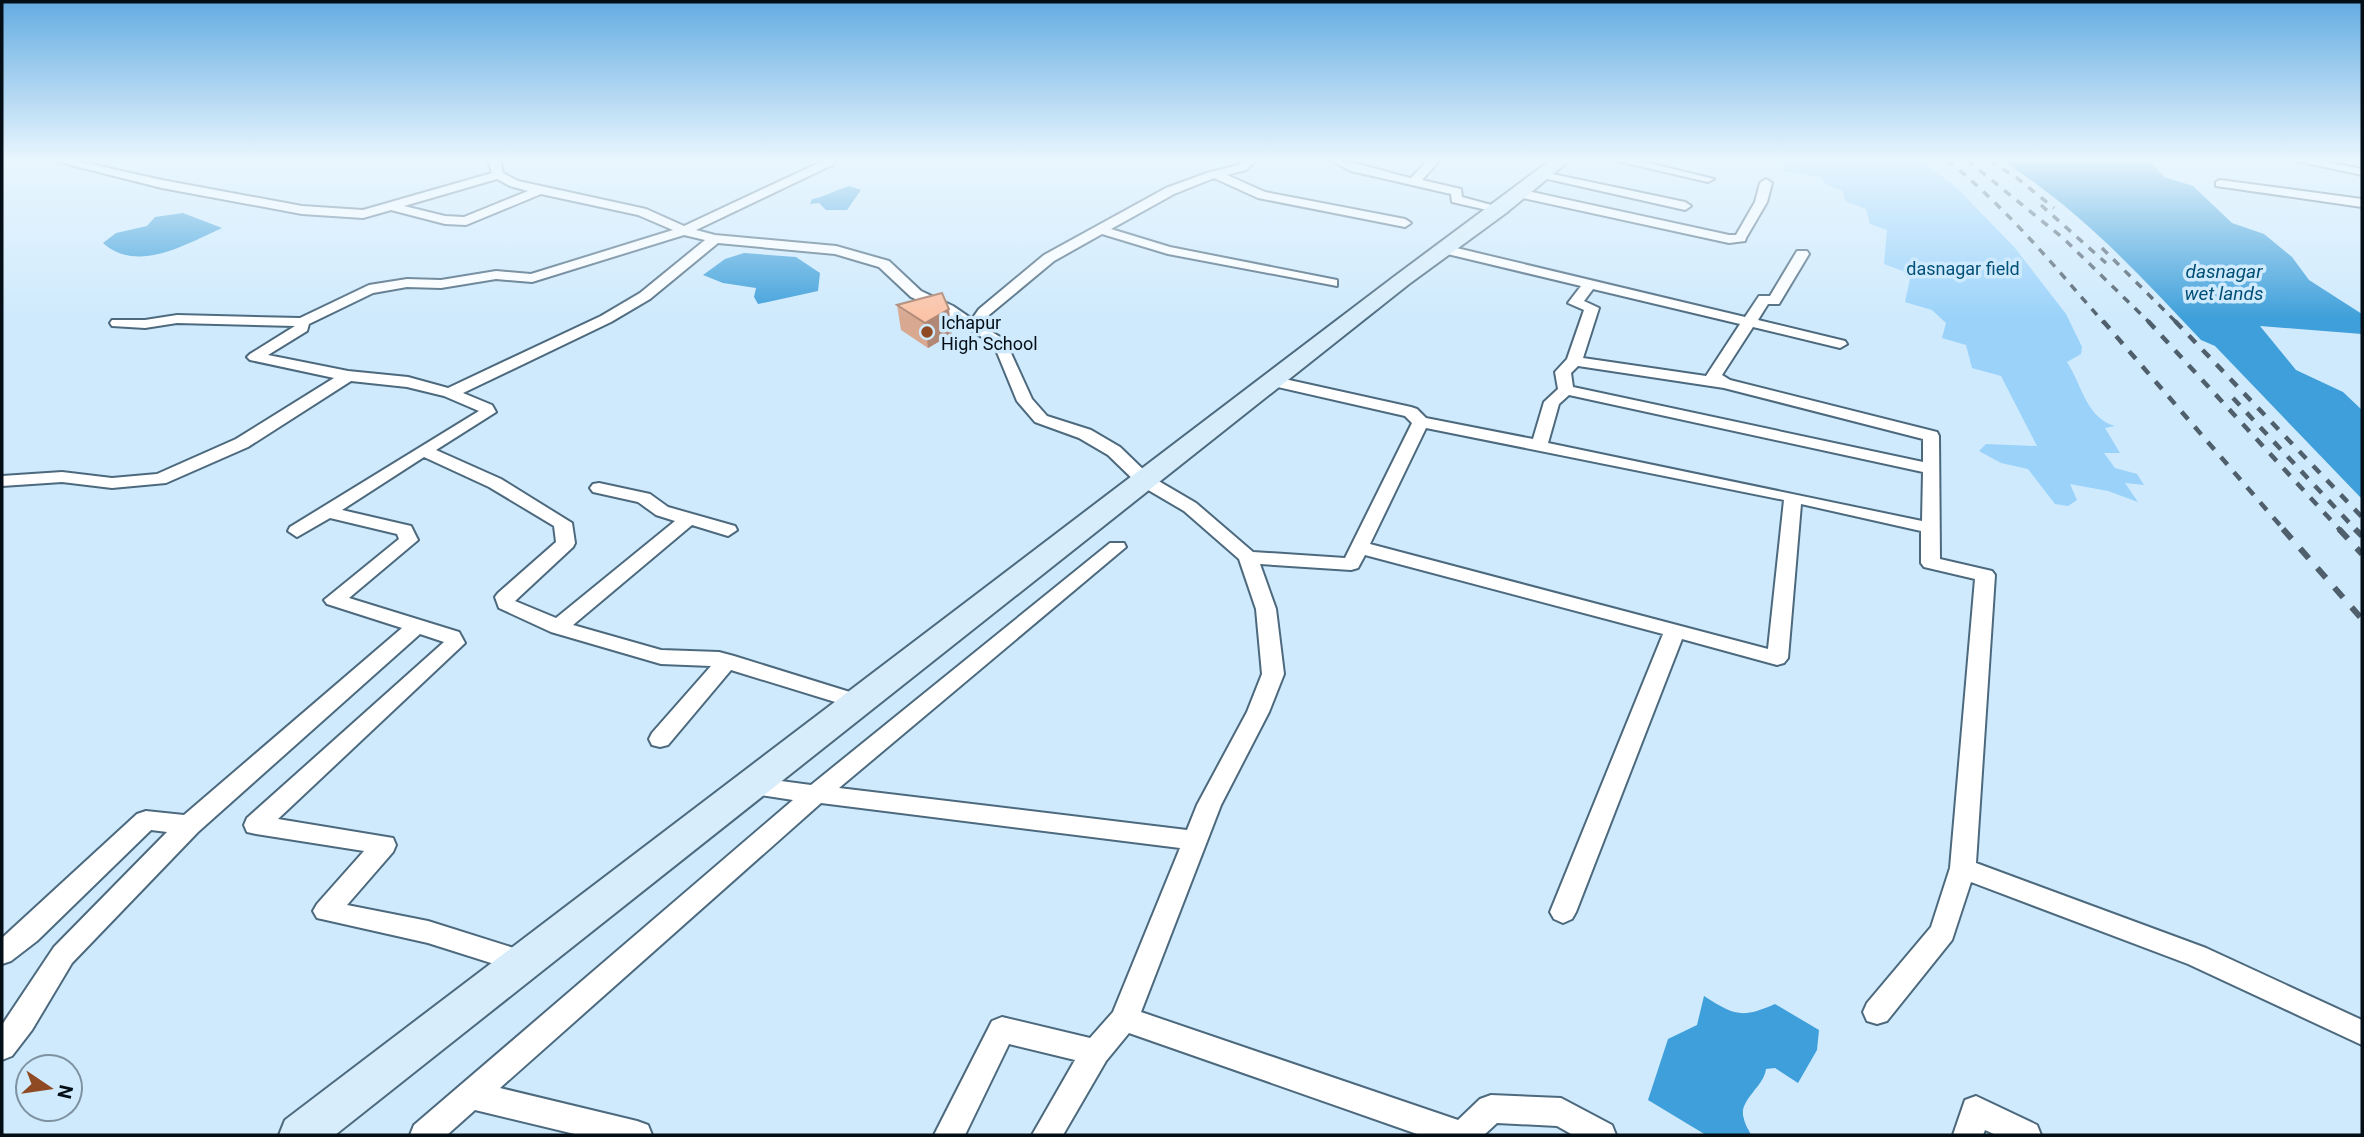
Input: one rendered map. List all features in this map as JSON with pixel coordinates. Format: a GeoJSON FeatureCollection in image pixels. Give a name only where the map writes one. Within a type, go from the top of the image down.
{"type":"FeatureCollection","features":[{"type":"Feature","properties":{"kind":"street"},"geometry":{"type":"LineString","coordinates":[[349,213],[366,213]]}},
{"type":"Feature","properties":{"kind":"street"},"geometry":{"type":"LineString","coordinates":[[419,213],[445,220],[466,221],[485,213]]}},
{"type":"Feature","properties":{"kind":"street"},"geometry":{"type":"LineString","coordinates":[[644,213],[684,230],[715,239],[836,250],[884,264],[916,295],[948,309],[1000,343],[1025,401],[1041,419],[1085,434],[1114,451],[1144,480],[1190,507],[1248,557],[1266,609],[1273,674],[1258,712],[1209,805],[1124,1019],[1096,1052],[1047,1135]]}},
{"type":"Feature","properties":{"kind":"street"},"geometry":{"type":"LineString","coordinates":[[117,323],[145,324],[177,319],[302,322],[369,289],[407,283],[441,284],[495,275],[532,278],[684,230],[720,213]]}},
{"type":"Feature","properties":{"kind":"street"},"geometry":{"type":"LineString","coordinates":[[974,327],[984,312],[1049,258],[1132,213]]}},
{"type":"Feature","properties":{"kind":"street"},"geometry":{"type":"LineString","coordinates":[[1354,213],[1405,223]]}},
{"type":"Feature","properties":{"kind":"street"},"geometry":{"type":"LineString","coordinates":[[301,1135],[1144,480],[1493,213]]}},
{"type":"Feature","properties":{"kind":"street"},"geometry":{"type":"LineString","coordinates":[[1579,213],[1729,239],[1740,238],[1755,213]]}},
{"type":"Feature","properties":{"kind":"street"},"geometry":{"type":"LineString","coordinates":[[1102,230],[1168,250],[1332,283]]}},
{"type":"Feature","properties":{"kind":"street"},"geometry":{"type":"LineString","coordinates":[[450,393],[606,318],[645,296],[715,239]]}},
{"type":"Feature","properties":{"kind":"street"},"geometry":{"type":"LineString","coordinates":[[1444,249],[1840,344]]}},
{"type":"Feature","properties":{"kind":"street"},"geometry":{"type":"LineString","coordinates":[[1724,383],[1714,376],[1764,299],[1774,301],[1802,254]]}},
{"type":"Feature","properties":{"kind":"street"},"geometry":{"type":"LineString","coordinates":[[1566,390],[1563,372],[1574,360],[1592,308],[1575,303],[1589,285]]}},
{"type":"Feature","properties":{"kind":"street"},"geometry":{"type":"LineString","coordinates":[[297,531],[488,412],[485,408],[450,393],[379,377],[348,376],[255,357],[302,328],[302,322]]}},
{"type":"Feature","properties":{"kind":"street"},"geometry":{"type":"LineString","coordinates":[[1574,360],[1724,383],[1931,436],[1931,564],[1985,575],[1963,868],[1943,932],[1877,1012]]}},
{"type":"Feature","properties":{"kind":"street"},"geometry":{"type":"LineString","coordinates":[[2,481],[62,477],[125,483],[160,479],[242,443],[348,376]]}},
{"type":"Feature","properties":{"kind":"street"},"geometry":{"type":"LineString","coordinates":[[1271,382],[1410,412],[1421,422],[1794,497],[1930,528]]}},
{"type":"Feature","properties":{"kind":"street"},"geometry":{"type":"LineString","coordinates":[[1539,446],[1552,402],[1566,390]]}},
{"type":"Feature","properties":{"kind":"street"},"geometry":{"type":"LineString","coordinates":[[1566,390],[1932,469]]}},
{"type":"Feature","properties":{"kind":"street"},"geometry":{"type":"LineString","coordinates":[[1248,557],[1351,564],[1421,422]]}},
{"type":"Feature","properties":{"kind":"street"},"geometry":{"type":"LineString","coordinates":[[424,451],[495,483],[563,523],[566,543],[505,597],[506,604],[558,627],[661,657],[719,659],[858,702]]}},
{"type":"Feature","properties":{"kind":"street"},"geometry":{"type":"LineString","coordinates":[[598,488],[644,498],[662,511],[728,530]]}},
{"type":"Feature","properties":{"kind":"street"},"geometry":{"type":"LineString","coordinates":[[1358,547],[1777,657],[1794,497]]}},
{"type":"Feature","properties":{"kind":"street"},"geometry":{"type":"LineString","coordinates":[[328,512],[404,530],[409,540],[334,600],[452,637],[455,643],[256,825],[384,845],[326,911],[428,932],[523,962]]}},
{"type":"Feature","properties":{"kind":"street"},"geometry":{"type":"LineString","coordinates":[[558,627],[687,520]]}},
{"type":"Feature","properties":{"kind":"street"},"geometry":{"type":"LineString","coordinates":[[425,1135],[817,793],[1117,547]]}},
{"type":"Feature","properties":{"kind":"street"},"geometry":{"type":"LineString","coordinates":[[2,1047],[22,1021],[63,955],[189,825],[417,626]]}},
{"type":"Feature","properties":{"kind":"street"},"geometry":{"type":"LineString","coordinates":[[1563,912],[1675,630]]}},
{"type":"Feature","properties":{"kind":"street"},"geometry":{"type":"LineString","coordinates":[[660,739],[727,661]]}},
{"type":"Feature","properties":{"kind":"street"},"geometry":{"type":"LineString","coordinates":[[750,786],[1195,840]]}},
{"type":"Feature","properties":{"kind":"street"},"geometry":{"type":"LineString","coordinates":[[2,953],[28,933],[146,820],[189,825]]}},
{"type":"Feature","properties":{"kind":"street"},"geometry":{"type":"LineString","coordinates":[[1963,868],[2197,957],[2362,1033]]}},
{"type":"Feature","properties":{"kind":"street"},"geometry":{"type":"LineString","coordinates":[[1124,1019],[1461,1135],[1491,1110],[1561,1112],[1601,1135]]}},
{"type":"Feature","properties":{"kind":"street"},"geometry":{"type":"LineString","coordinates":[[949,1135],[1002,1030],[1096,1052]]}},
{"type":"Feature","properties":{"kind":"street"},"geometry":{"type":"LineString","coordinates":[[470,1095],[637,1135]]}},
{"type":"Feature","properties":{"kind":"street"},"geometry":{"type":"LineString","coordinates":[[1968,1135],[1976,1110],[2026,1135]]}},
{"type":"Feature","properties":{"kind":"green space","name":"dasnagar field"},"geometry":{"type":"Polygon","coordinates":[[[1867,213],[1981,213],[2015,248],[2066,314],[2082,347],[2081,354],[2067,362],[2097,416],[2115,426],[2105,428],[2120,453],[2104,453],[2115,468],[2137,474],[2144,485],[2125,483],[2138,502],[2108,491],[2070,484],[2077,500],[2068,506],[2055,504],[2028,469],[2001,463],[1979,451],[1986,444],[2037,446],[2001,376],[1972,368],[1966,345],[1942,338],[1946,323],[1932,310],[1905,302],[1911,274],[1884,264],[1887,230],[1870,224],[1867,213]]]}},
{"type":"Feature","properties":{"kind":"water"},"geometry":{"type":"Polygon","coordinates":[[[183,213],[222,228],[178,248],[147,256],[131,256],[117,252],[103,243],[116,233],[147,226],[155,217],[183,213]]]}},
{"type":"Feature","properties":{"kind":"water","name":"dasnagar wet lands"},"geometry":{"type":"Polygon","coordinates":[[[2073,213],[2222,213],[2232,223],[2264,234],[2292,257],[2309,280],[2362,314],[2362,334],[2260,326],[2296,370],[2343,392],[2362,410],[2362,499],[2215,346],[2201,340],[2107,243],[2073,213]]]}},
{"type":"Feature","properties":{"kind":"water"},"geometry":{"type":"Polygon","coordinates":[[[744,253],[796,257],[820,273],[818,291],[758,304],[754,297],[756,288],[723,283],[703,275],[725,259],[744,253]]]}},
{"type":"Feature","properties":{"kind":"water"},"geometry":{"type":"Polygon","coordinates":[[[1704,996],[1738,1013],[1754,1012],[1775,1004],[1819,1030],[1817,1050],[1798,1083],[1775,1068],[1766,1069],[1761,1082],[1744,1106],[1745,1121],[1751,1135],[1706,1135],[1648,1100],[1668,1039],[1697,1025],[1704,996]]]}},
{"type":"Feature","properties":{"kind":"building"},"geometry":{"type":"Polygon","coordinates":[[[942,293],[949,309],[925,323],[897,305],[942,293]]]}},
{"type":"Feature","properties":{"kind":"railway"},"geometry":{"type":"LineString","coordinates":[[2005,213],[2104,323]]}},
{"type":"Feature","properties":{"kind":"railway"},"geometry":{"type":"LineString","coordinates":[[2032,213],[2063,238],[2148,321]]}},
{"type":"Feature","properties":{"kind":"railway"},"geometry":{"type":"LineString","coordinates":[[2050,213],[2106,263]]}},
{"type":"Feature","properties":{"kind":"railway"},"geometry":{"type":"LineString","coordinates":[[2102,248],[2175,321]]}},
{"type":"Feature","properties":{"kind":"railway"},"geometry":{"type":"LineString","coordinates":[[2103,321],[2285,531]]}},
{"type":"Feature","properties":{"kind":"railway"},"geometry":{"type":"LineString","coordinates":[[2148,321],[2341,531]]}},
{"type":"Feature","properties":{"kind":"railway"},"geometry":{"type":"LineString","coordinates":[[2175,321],[2362,517]]}},
{"type":"Feature","properties":{"kind":"railway"},"geometry":{"type":"LineString","coordinates":[[2233,398],[2357,531]]}},
{"type":"Feature","properties":{"kind":"railway"},"geometry":{"type":"LineString","coordinates":[[2283,529],[2362,619]]}},
{"type":"Feature","properties":{"kind":"railway"},"geometry":{"type":"LineString","coordinates":[[2339,529],[2362,554]]}},
{"type":"Feature","properties":{"kind":"railway"},"geometry":{"type":"LineString","coordinates":[[2357,531],[2362,536]]}},
{"type":"Feature","properties":{"kind":"place","name":"Ichapur High School"},"geometry":{"type":"Point","coordinates":[927,332]}}]}
